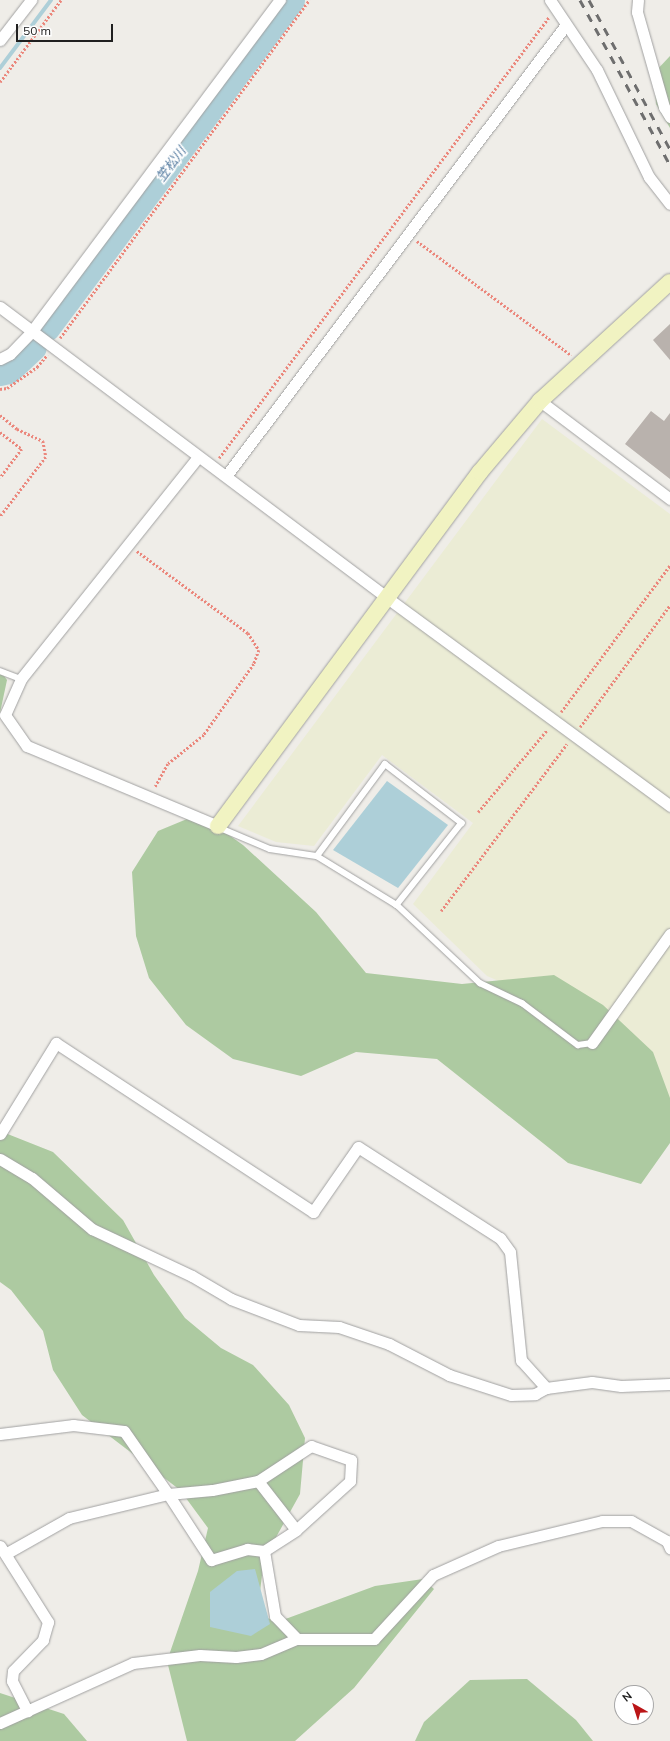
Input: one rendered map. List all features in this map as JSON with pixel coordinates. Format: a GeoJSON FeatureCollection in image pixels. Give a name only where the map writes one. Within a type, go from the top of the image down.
{"type":"FeatureCollection","features":[{"type":"Feature","properties":{"kind":"street"},"geometry":{"type":"LineString","coordinates":[[0,40],[31,0]]}},
{"type":"Feature","properties":{"kind":"street"},"geometry":{"type":"LineString","coordinates":[[0,359],[10,354],[32,331],[280,0]]}},
{"type":"Feature","properties":{"kind":"street"},"geometry":{"type":"LineString","coordinates":[[638,0],[637,12],[664,107],[670,117]]}},
{"type":"Feature","properties":{"kind":"street"},"geometry":{"type":"LineString","coordinates":[[552,4],[597,70],[648,177],[670,204]]}},
{"type":"Feature","properties":{"kind":"street"},"geometry":{"type":"LineString","coordinates":[[226,476],[566,26]]}},
{"type":"Feature","properties":{"kind":"street"},"geometry":{"type":"LineString","coordinates":[[198,456],[21,679],[5,715],[27,746],[218,826],[480,472],[540,401],[670,282]]}},
{"type":"Feature","properties":{"kind":"street"},"geometry":{"type":"LineString","coordinates":[[0,307],[386,597],[670,806]]}},
{"type":"Feature","properties":{"kind":"street"},"geometry":{"type":"LineString","coordinates":[[540,401],[670,499]]}},
{"type":"Feature","properties":{"kind":"street"},"geometry":{"type":"LineString","coordinates":[[592,1043],[670,934]]}},
{"type":"Feature","properties":{"kind":"street"},"geometry":{"type":"LineString","coordinates":[[0,1134],[56,1043],[313,1212],[358,1147],[500,1238],[510,1252],[521,1360],[546,1388]]}},
{"type":"Feature","properties":{"kind":"street"},"geometry":{"type":"LineString","coordinates":[[0,1159],[32,1178],[92,1229],[192,1276],[231,1299],[299,1325],[339,1327],[389,1344],[448,1375],[511,1395],[535,1394],[546,1388],[592,1382],[621,1386],[670,1384]]}},
{"type":"Feature","properties":{"kind":"street"},"geometry":{"type":"LineString","coordinates":[[0,1434],[73,1425],[124,1431],[168,1494],[211,1560],[247,1549],[264,1551],[296,1530],[350,1481],[351,1460],[311,1446],[258,1481],[212,1490],[168,1494],[69,1518],[3,1550],[48,1622],[43,1640],[13,1670],[12,1682],[27,1711]]}},
{"type":"Feature","properties":{"kind":"street"},"geometry":{"type":"LineString","coordinates":[[258,1481],[296,1530]]}},
{"type":"Feature","properties":{"kind":"street"},"geometry":{"type":"LineString","coordinates":[[0,1723],[133,1663],[200,1655],[236,1657],[261,1654],[297,1639],[374,1639],[433,1575],[498,1546],[602,1521],[631,1521],[669,1543]]}},
{"type":"Feature","properties":{"kind":"street"},"geometry":{"type":"LineString","coordinates":[[264,1551],[275,1616],[297,1639]]}},
{"type":"Feature","properties":{"kind":"lane"},"geometry":{"type":"LineString","coordinates":[[0,671],[21,679]]}},
{"type":"Feature","properties":{"kind":"lane"},"geometry":{"type":"LineString","coordinates":[[317,856],[385,764],[462,823],[397,905]]}},
{"type":"Feature","properties":{"kind":"lane"},"geometry":{"type":"LineString","coordinates":[[218,826],[270,849],[317,856],[397,905],[480,983],[522,1003],[578,1045],[592,1043]]}},
{"type":"Feature","properties":{"kind":"path"},"geometry":{"type":"LineString","coordinates":[[0,82],[61,0]]}},
{"type":"Feature","properties":{"kind":"path"},"geometry":{"type":"LineString","coordinates":[[0,389],[7,388],[37,367],[53,347],[309,0]]}},
{"type":"Feature","properties":{"kind":"path"},"geometry":{"type":"LineString","coordinates":[[212,466],[552,4]]}},
{"type":"Feature","properties":{"kind":"path"},"geometry":{"type":"LineString","coordinates":[[408,235],[581,362]]}},
{"type":"Feature","properties":{"kind":"path"},"geometry":{"type":"LineString","coordinates":[[0,415],[17,429],[43,440],[46,457],[0,517]]}},
{"type":"Feature","properties":{"kind":"path"},"geometry":{"type":"LineString","coordinates":[[0,432],[22,449],[0,478]]}},
{"type":"Feature","properties":{"kind":"path"},"geometry":{"type":"LineString","coordinates":[[128,545],[248,633],[259,650],[254,664],[204,735],[168,764],[149,798]]}},
{"type":"Feature","properties":{"kind":"path"},"geometry":{"type":"LineString","coordinates":[[478,812],[554,721],[670,565]]}},
{"type":"Feature","properties":{"kind":"path"},"geometry":{"type":"LineString","coordinates":[[441,911],[574,736],[670,605]]}},
{"type":"Feature","properties":{"kind":"green space"},"geometry":{"type":"Polygon","coordinates":[[[670,56],[670,128],[656,104],[654,73],[670,56]]]}},
{"type":"Feature","properties":{"kind":"green space"},"geometry":{"type":"Polygon","coordinates":[[[542,419],[670,514],[670,1122],[525,992],[487,976],[413,904],[473,823],[382,755],[314,846],[276,842],[238,826],[542,419]]]}},
{"type":"Feature","properties":{"kind":"green space"},"geometry":{"type":"Polygon","coordinates":[[[0,670],[7,680],[0,713],[0,670]]]}},
{"type":"Feature","properties":{"kind":"green space"},"geometry":{"type":"Polygon","coordinates":[[[199,814],[243,845],[316,912],[366,973],[462,984],[554,975],[603,1005],[653,1052],[670,1098],[670,1143],[641,1184],[568,1163],[437,1059],[356,1052],[301,1076],[233,1059],[186,1025],[149,978],[136,936],[132,872],[158,831],[199,814]]]}},
{"type":"Feature","properties":{"kind":"green space"},"geometry":{"type":"Polygon","coordinates":[[[0,1131],[53,1152],[123,1220],[154,1275],[185,1318],[221,1348],[253,1365],[289,1405],[305,1438],[300,1494],[264,1559],[257,1616],[280,1621],[375,1586],[423,1579],[434,1589],[354,1688],[295,1741],[187,1741],[167,1661],[198,1571],[208,1528],[180,1490],[82,1415],[53,1370],[43,1331],[11,1290],[0,1282],[0,1131]]]}},
{"type":"Feature","properties":{"kind":"green space"},"geometry":{"type":"Polygon","coordinates":[[[527,1679],[576,1720],[593,1741],[415,1741],[424,1722],[470,1680],[527,1679]]]}},
{"type":"Feature","properties":{"kind":"green space"},"geometry":{"type":"Polygon","coordinates":[[[0,1693],[64,1714],[87,1741],[0,1741],[0,1693]]]}},
{"type":"Feature","properties":{"kind":"water"},"geometry":{"type":"Polygon","coordinates":[[[387,781],[448,825],[398,888],[333,850],[387,781]]]}},
{"type":"Feature","properties":{"kind":"water"},"geometry":{"type":"Polygon","coordinates":[[[255,1569],[270,1624],[251,1636],[210,1627],[210,1592],[237,1571],[255,1569]]]}},
{"type":"Feature","properties":{"kind":"building"},"geometry":{"type":"Polygon","coordinates":[[[670,324],[670,360],[653,340],[670,324]]]}},
{"type":"Feature","properties":{"kind":"building"},"geometry":{"type":"Polygon","coordinates":[[[651,411],[664,421],[670,413],[670,479],[625,444],[651,411]]]}},
{"type":"Feature","properties":{"kind":"waterway"},"geometry":{"type":"LineString","coordinates":[[0,68],[51,0]]}},
{"type":"Feature","properties":{"kind":"waterway","name":"笠松川"},"geometry":{"type":"LineString","coordinates":[[48,329],[293,0]]}},
{"type":"Feature","properties":{"kind":"waterway","name":"笠松川"},"geometry":{"type":"LineString","coordinates":[[0,374],[9,372],[35,348]]}},
{"type":"Feature","properties":{"kind":"railway"},"geometry":{"type":"LineString","coordinates":[[580,0],[670,165]]}},
{"type":"Feature","properties":{"kind":"railway"},"geometry":{"type":"LineString","coordinates":[[589,0],[670,149]]}}]}
